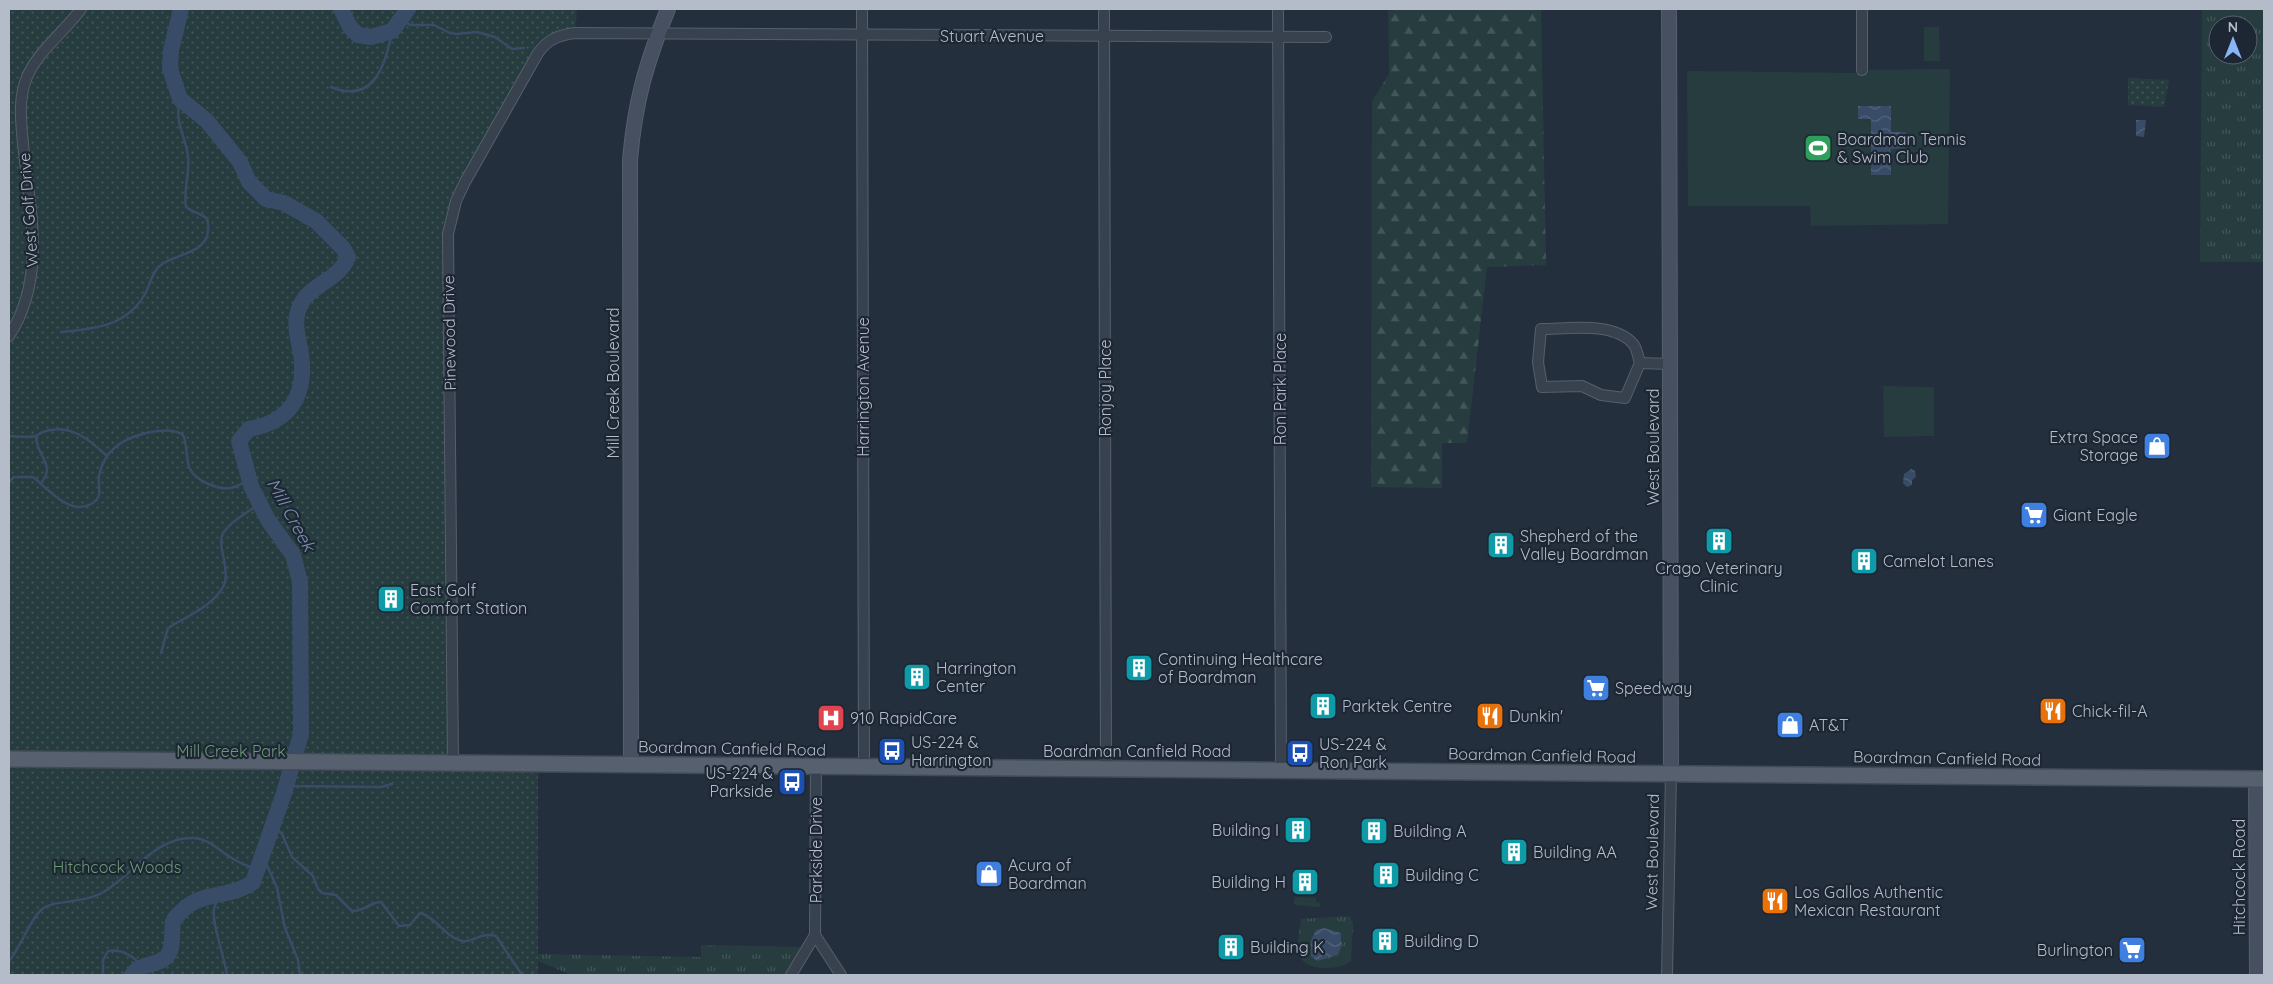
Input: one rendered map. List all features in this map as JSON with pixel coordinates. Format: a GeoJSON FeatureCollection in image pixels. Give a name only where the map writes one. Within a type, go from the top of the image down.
{"type":"FeatureCollection","features":[{"type":"Feature","properties":{"kind":"main road","name":"Boardman Canfield Road"},"geometry":{"type":"LineString","coordinates":[[9,759],[2260,779]]}},
{"type":"Feature","properties":{"kind":"street","name":"West Golf Drive"},"geometry":{"type":"LineString","coordinates":[[9,336],[26,304],[34,265],[21,122],[23,92],[27,77],[34,64],[82,9]]}},
{"type":"Feature","properties":{"kind":"street","name":"Mill Creek Boulevard"},"geometry":{"type":"LineString","coordinates":[[631,764],[630,160],[637,97],[668,9]]}},
{"type":"Feature","properties":{"kind":"street","name":"Harrington Avenue"},"geometry":{"type":"LineString","coordinates":[[862,9],[864,766]]}},
{"type":"Feature","properties":{"kind":"street","name":"Ronjoy Place"},"geometry":{"type":"LineString","coordinates":[[1104,9],[1106,768]]}},
{"type":"Feature","properties":{"kind":"street","name":"Ron Park Place"},"geometry":{"type":"LineString","coordinates":[[1278,9],[1281,770]]}},
{"type":"Feature","properties":{"kind":"street","name":"West Boulevard"},"geometry":{"type":"LineString","coordinates":[[1667,975],[1671,773],[1669,9]]}},
{"type":"Feature","properties":{"kind":"street"},"geometry":{"type":"LineString","coordinates":[[1862,9],[1862,70]]}},
{"type":"Feature","properties":{"kind":"street","name":"Pinewood Drive"},"geometry":{"type":"LineString","coordinates":[[453,762],[448,247],[450,219],[465,182],[546,43],[562,34],[658,34]]}},
{"type":"Feature","properties":{"kind":"street","name":"Stuart Avenue"},"geometry":{"type":"LineString","coordinates":[[658,34],[1326,38]]}},
{"type":"Feature","properties":{"kind":"street"},"geometry":{"type":"LineString","coordinates":[[1542,329],[1600,329],[1624,335],[1635,346],[1640,363],[1625,398],[1601,395],[1582,386],[1542,387],[1538,362],[1542,329]]}},
{"type":"Feature","properties":{"kind":"street"},"geometry":{"type":"LineString","coordinates":[[1640,363],[1670,364]]}},
{"type":"Feature","properties":{"kind":"street","name":"Parkside Drive"},"geometry":{"type":"LineString","coordinates":[[815,935],[816,766]]}},
{"type":"Feature","properties":{"kind":"street","name":"Hitchcock Road"},"geometry":{"type":"LineString","coordinates":[[2257,975],[2260,779]]}},
{"type":"Feature","properties":{"kind":"street"},"geometry":{"type":"LineString","coordinates":[[791,975],[815,935],[841,975]]}},
{"type":"Feature","properties":{"kind":"green space","name":"Mill Creek Park"},"geometry":{"type":"Polygon","coordinates":[[[9,9],[577,9],[575,33],[546,43],[450,219],[453,762],[538,763],[538,975],[9,975],[9,9]]]}},
{"type":"Feature","properties":{"kind":"green space"},"geometry":{"type":"Polygon","coordinates":[[[1388,9],[1541,9],[1546,265],[1487,267],[1467,443],[1442,443],[1442,488],[1371,487],[1372,101],[1389,74],[1388,9]]]}},
{"type":"Feature","properties":{"kind":"green space"},"geometry":{"type":"Polygon","coordinates":[[[2202,9],[2264,9],[2264,262],[2200,262],[2202,9]]]}},
{"type":"Feature","properties":{"kind":"green space"},"geometry":{"type":"Polygon","coordinates":[[[1924,27],[1939,27],[1940,61],[1924,61],[1924,27]]]}},
{"type":"Feature","properties":{"kind":"green space","name":"Boardman Tennis & Swim Club"},"geometry":{"type":"Polygon","coordinates":[[[1950,69],[1948,224],[1811,226],[1810,206],[1688,206],[1687,71],[1856,73],[1862,70],[1950,69]]]}},
{"type":"Feature","properties":{"kind":"green space"},"geometry":{"type":"Polygon","coordinates":[[[2128,78],[2169,80],[2164,107],[2128,105],[2128,78]]]}},
{"type":"Feature","properties":{"kind":"green space"},"geometry":{"type":"Polygon","coordinates":[[[1883,386],[1934,387],[1934,436],[1884,437],[1883,386]]]}},
{"type":"Feature","properties":{"kind":"green space"},"geometry":{"type":"Polygon","coordinates":[[[1295,897],[1316,898],[1316,902],[1320,903],[1321,906],[1313,907],[1293,904],[1295,897]]]}},
{"type":"Feature","properties":{"kind":"green space"},"geometry":{"type":"Polygon","coordinates":[[[1350,916],[1353,924],[1351,961],[1338,967],[1325,968],[1314,967],[1301,959],[1298,945],[1301,919],[1350,916]]]}},
{"type":"Feature","properties":{"kind":"green space"},"geometry":{"type":"Polygon","coordinates":[[[701,945],[808,947],[791,975],[572,975],[538,961],[538,954],[701,957],[701,945]]]}},
{"type":"Feature","properties":{"kind":"water"},"geometry":{"type":"Polygon","coordinates":[[[1858,106],[1891,106],[1891,132],[1906,132],[1905,148],[1891,149],[1891,175],[1871,175],[1871,119],[1858,119],[1858,106]]]}},
{"type":"Feature","properties":{"kind":"water"},"geometry":{"type":"Polygon","coordinates":[[[2136,120],[2146,120],[2144,137],[2136,136],[2136,120]]]}},
{"type":"Feature","properties":{"kind":"water"},"geometry":{"type":"Polygon","coordinates":[[[1911,469],[1915,471],[1916,477],[1912,480],[1912,485],[1907,487],[1903,483],[1904,474],[1911,469]]]}},
{"type":"Feature","properties":{"kind":"water"},"geometry":{"type":"Polygon","coordinates":[[[1324,928],[1341,933],[1341,947],[1338,955],[1317,961],[1311,956],[1311,940],[1316,930],[1324,928]]]}},
{"type":"Feature","properties":{"kind":"waterway","name":"Mill Creek"},"geometry":{"type":"LineString","coordinates":[[132,975],[139,968],[161,961],[168,955],[174,920],[190,904],[245,887],[253,882],[284,793],[301,734],[300,582],[293,555],[268,520],[251,486],[239,441],[249,429],[272,422],[281,416],[295,401],[299,391],[302,366],[296,326],[298,310],[306,296],[332,277],[344,265],[348,257],[343,248],[316,221],[284,203],[266,199],[249,182],[240,162],[207,121],[180,99],[170,69],[171,50],[181,9]]}},
{"type":"Feature","properties":{"kind":"waterway","name":"Mill Creek"},"geometry":{"type":"LineString","coordinates":[[341,9],[350,27],[358,35],[371,37],[392,31],[408,9]]}},
{"type":"Feature","properties":{"kind":"waterway"},"geometry":{"type":"LineString","coordinates":[[402,21],[411,25],[434,25],[450,33],[477,32],[495,37],[512,49],[524,48]]}},
{"type":"Feature","properties":{"kind":"waterway"},"geometry":{"type":"LineString","coordinates":[[331,87],[346,91],[358,90],[368,86],[381,68],[392,31]]}},
{"type":"Feature","properties":{"kind":"waterway"},"geometry":{"type":"LineString","coordinates":[[61,332],[109,324],[129,313],[138,305],[154,274],[162,264],[198,248],[207,237],[207,219],[186,207],[185,194],[188,156],[178,115],[180,99]]}},
{"type":"Feature","properties":{"kind":"waterway"},"geometry":{"type":"LineString","coordinates":[[9,436],[33,437],[43,432],[62,429],[78,434],[107,456]]}},
{"type":"Feature","properties":{"kind":"waterway"},"geometry":{"type":"LineString","coordinates":[[9,482],[14,477],[33,477],[67,504],[83,507],[98,498],[101,467],[115,447],[122,442],[146,433],[165,431],[174,431],[183,435],[190,469],[202,481],[220,488],[231,488],[249,479]]}},
{"type":"Feature","properties":{"kind":"waterway"},"geometry":{"type":"LineString","coordinates":[[36,436],[47,471],[41,483]]}},
{"type":"Feature","properties":{"kind":"waterway"},"geometry":{"type":"LineString","coordinates":[[161,653],[168,628],[200,610],[215,598],[220,591],[226,577],[221,545],[222,536],[228,527],[260,504]]}},
{"type":"Feature","properties":{"kind":"waterway"},"geometry":{"type":"LineString","coordinates":[[286,786],[381,787],[392,784]]}},
{"type":"Feature","properties":{"kind":"waterway"},"geometry":{"type":"LineString","coordinates":[[273,825],[282,834],[292,857],[313,876],[318,889],[322,893],[336,895],[352,911],[381,902],[399,926],[410,925],[420,913],[426,915],[451,936],[462,941],[485,935],[496,936],[522,975]]}},
{"type":"Feature","properties":{"kind":"waterway"},"geometry":{"type":"LineString","coordinates":[[9,961],[41,910],[53,904],[86,899],[102,893],[113,886],[145,858],[167,843],[180,839],[200,839],[239,862],[258,869]]}},
{"type":"Feature","properties":{"kind":"waterway"},"geometry":{"type":"LineString","coordinates":[[263,856],[277,888],[285,928],[298,960],[300,975]]}},
{"type":"Feature","properties":{"kind":"waterway"},"geometry":{"type":"LineString","coordinates":[[220,895],[214,907],[214,915],[227,975]]}},
{"type":"Feature","properties":{"kind":"waterway"},"geometry":{"type":"LineString","coordinates":[[103,975],[103,960],[108,951],[123,952],[142,966]]}},
{"type":"Feature","properties":{"kind":"place","name":"Boardman Tennis & Swim Club"},"geometry":{"type":"Point","coordinates":[1818,148]}},
{"type":"Feature","properties":{"kind":"place","name":"Extra Space Storage"},"geometry":{"type":"Point","coordinates":[2157,446]}},
{"type":"Feature","properties":{"kind":"place","name":"Giant Eagle"},"geometry":{"type":"Point","coordinates":[2034,515]}},
{"type":"Feature","properties":{"kind":"place","name":"Crago Veterinary Clinic"},"geometry":{"type":"Point","coordinates":[1719,541]}},
{"type":"Feature","properties":{"kind":"place","name":"Shepherd of the Valley Boardman"},"geometry":{"type":"Point","coordinates":[1501,545]}},
{"type":"Feature","properties":{"kind":"place","name":"Camelot Lanes"},"geometry":{"type":"Point","coordinates":[1864,561]}},
{"type":"Feature","properties":{"kind":"place","name":"East Golf Comfort Station"},"geometry":{"type":"Point","coordinates":[391,599]}},
{"type":"Feature","properties":{"kind":"place","name":"Continuing Healthcare of Boardman"},"geometry":{"type":"Point","coordinates":[1139,668]}},
{"type":"Feature","properties":{"kind":"place","name":"Harrington Center"},"geometry":{"type":"Point","coordinates":[917,677]}},
{"type":"Feature","properties":{"kind":"place","name":"Speedway"},"geometry":{"type":"Point","coordinates":[1596,688]}},
{"type":"Feature","properties":{"kind":"place","name":"Parktek Centre"},"geometry":{"type":"Point","coordinates":[1323,706]}},
{"type":"Feature","properties":{"kind":"place","name":"Chick-fil-A"},"geometry":{"type":"Point","coordinates":[2053,711]}},
{"type":"Feature","properties":{"kind":"place","name":"Dunkin'"},"geometry":{"type":"Point","coordinates":[1490,716]}},
{"type":"Feature","properties":{"kind":"place","name":"910 RapidCare"},"geometry":{"type":"Point","coordinates":[831,718]}},
{"type":"Feature","properties":{"kind":"place","name":"AT&T"},"geometry":{"type":"Point","coordinates":[1790,725]}},
{"type":"Feature","properties":{"kind":"place","name":"US-224 & Harrington"},"geometry":{"type":"Point","coordinates":[892,751]}},
{"type":"Feature","properties":{"kind":"place","name":"US-224 & Ron Park"},"geometry":{"type":"Point","coordinates":[1300,753]}},
{"type":"Feature","properties":{"kind":"place","name":"US-224 & Parkside"},"geometry":{"type":"Point","coordinates":[792,782]}},
{"type":"Feature","properties":{"kind":"place","name":"Building I"},"geometry":{"type":"Point","coordinates":[1298,830]}},
{"type":"Feature","properties":{"kind":"place","name":"Building A"},"geometry":{"type":"Point","coordinates":[1374,831]}},
{"type":"Feature","properties":{"kind":"place","name":"Building AA"},"geometry":{"type":"Point","coordinates":[1514,852]}},
{"type":"Feature","properties":{"kind":"place","name":"Acura of Boardman"},"geometry":{"type":"Point","coordinates":[989,874]}},
{"type":"Feature","properties":{"kind":"place","name":"Building C"},"geometry":{"type":"Point","coordinates":[1386,875]}},
{"type":"Feature","properties":{"kind":"place","name":"Building H"},"geometry":{"type":"Point","coordinates":[1305,882]}},
{"type":"Feature","properties":{"kind":"place","name":"Los Gallos Authentic Mexican Restaurant"},"geometry":{"type":"Point","coordinates":[1775,901]}},
{"type":"Feature","properties":{"kind":"place","name":"Building D"},"geometry":{"type":"Point","coordinates":[1385,941]}},
{"type":"Feature","properties":{"kind":"place","name":"Building K"},"geometry":{"type":"Point","coordinates":[1231,947]}},
{"type":"Feature","properties":{"kind":"place","name":"Burlington"},"geometry":{"type":"Point","coordinates":[2132,950]}},
{"type":"Feature","properties":{"kind":"park label","name":"Hitchcock Woods"},"geometry":{"type":"Point","coordinates":[117,867]}}]}
